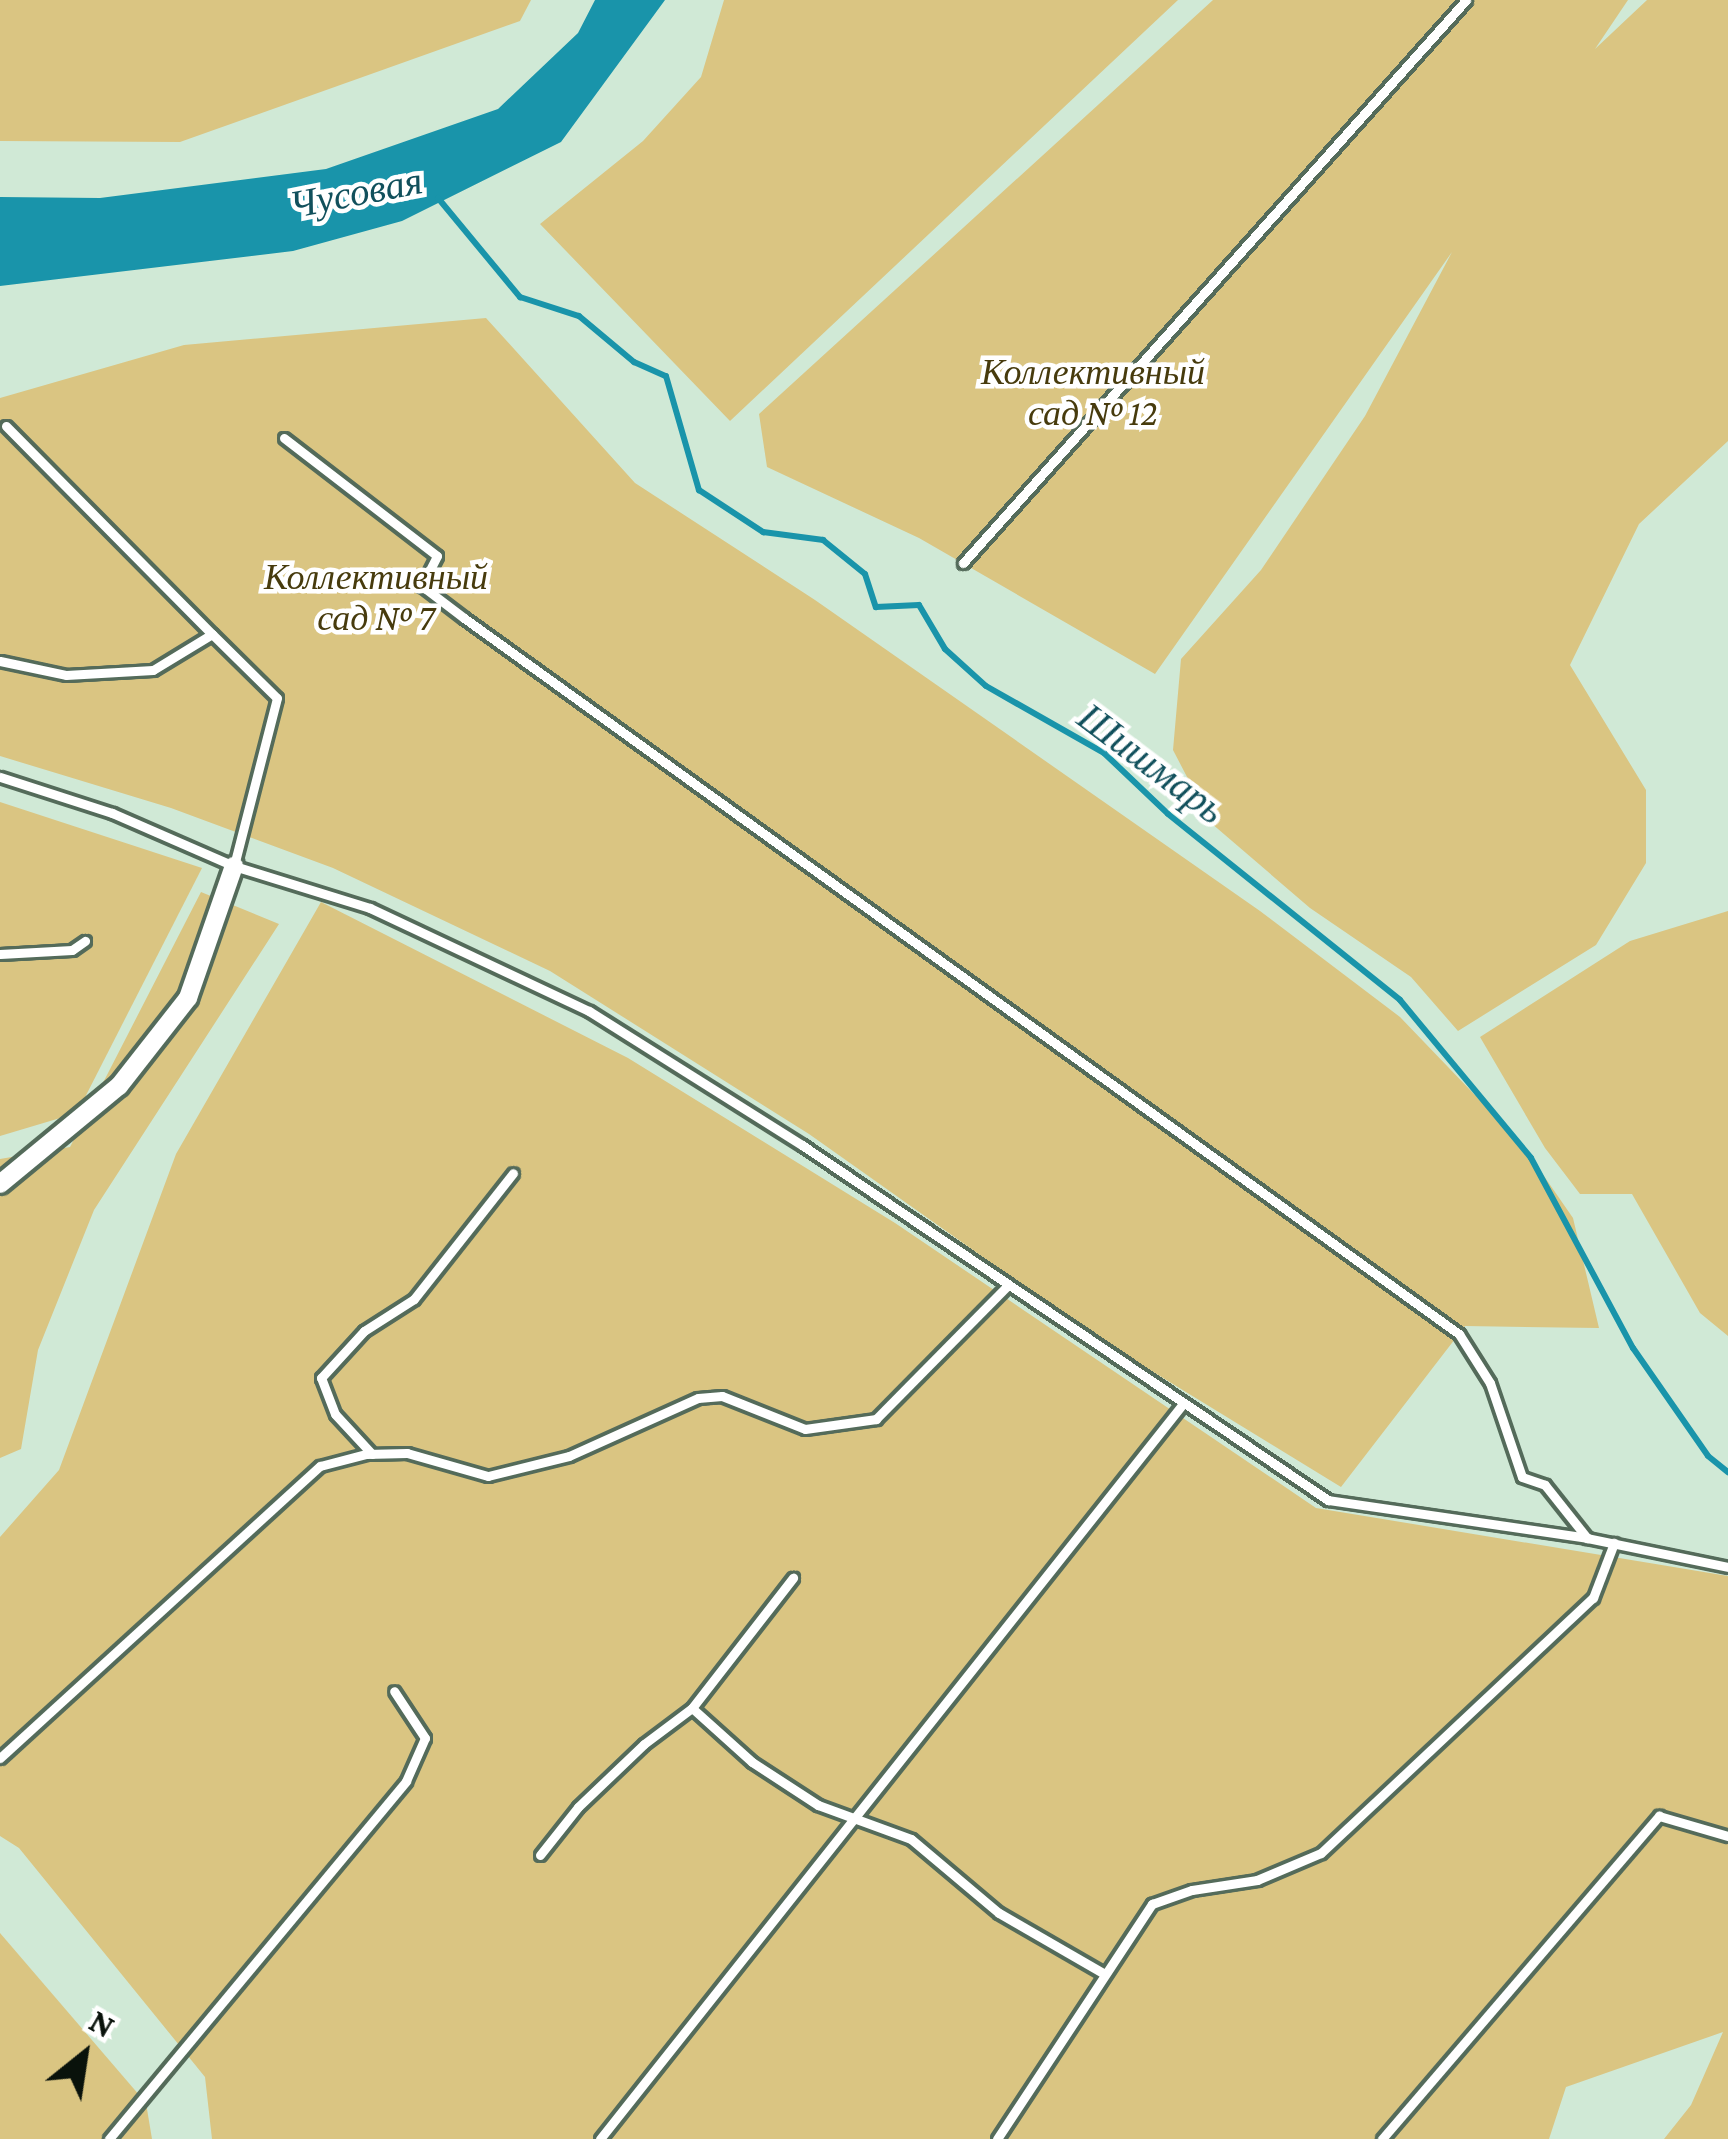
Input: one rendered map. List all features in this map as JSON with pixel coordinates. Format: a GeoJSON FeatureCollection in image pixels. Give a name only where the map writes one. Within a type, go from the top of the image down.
{"type":"FeatureCollection","features":[{"type":"Feature","properties":{"kind":"street"},"geometry":{"type":"LineString","coordinates":[[0,1184],[119,1086],[188,998],[234,866]]}},
{"type":"Feature","properties":{"kind":"lane"},"geometry":{"type":"LineString","coordinates":[[963,563],[1466,0]]}},
{"type":"Feature","properties":{"kind":"lane"},"geometry":{"type":"LineString","coordinates":[[6,426],[277,698],[234,866]]}},
{"type":"Feature","properties":{"kind":"lane"},"geometry":{"type":"LineString","coordinates":[[284,438],[437,556],[422,586],[1459,1334],[1490,1383],[1522,1478],[1545,1485],[1587,1538]]}},
{"type":"Feature","properties":{"kind":"lane"},"geometry":{"type":"LineString","coordinates":[[0,661],[65,675],[153,670],[212,634]]}},
{"type":"Feature","properties":{"kind":"lane"},"geometry":{"type":"LineString","coordinates":[[0,777],[112,813],[234,866],[370,908],[589,1011],[802,1144],[1328,1500],[1587,1538],[1728,1567]]}},
{"type":"Feature","properties":{"kind":"lane"},"geometry":{"type":"LineString","coordinates":[[0,954],[72,950],[85,941]]}},
{"type":"Feature","properties":{"kind":"lane"},"geometry":{"type":"LineString","coordinates":[[372,1454],[335,1414],[321,1378],[364,1331],[414,1299],[514,1173]]}},
{"type":"Feature","properties":{"kind":"lane"},"geometry":{"type":"LineString","coordinates":[[0,1758],[320,1466],[372,1454],[407,1453],[488,1476],[569,1456],[698,1398],[722,1396],[805,1430],[876,1419],[1007,1286]]}},
{"type":"Feature","properties":{"kind":"lane"},"geometry":{"type":"LineString","coordinates":[[600,2139],[1182,1405]]}},
{"type":"Feature","properties":{"kind":"lane"},"geometry":{"type":"LineString","coordinates":[[997,2139],[1152,1904],[1192,1889],[1257,1880],[1321,1853],[1593,1598],[1614,1543]]}},
{"type":"Feature","properties":{"kind":"lane"},"geometry":{"type":"LineString","coordinates":[[540,1855],[595,1791],[692,1708],[793,1577]]}},
{"type":"Feature","properties":{"kind":"lane"},"geometry":{"type":"LineString","coordinates":[[109,2139],[406,1781],[425,1738],[394,1691]]}},
{"type":"Feature","properties":{"kind":"lane"},"geometry":{"type":"LineString","coordinates":[[692,1708],[769,1773],[818,1805],[911,1839],[999,1913],[1103,1973]]}},
{"type":"Feature","properties":{"kind":"lane"},"geometry":{"type":"LineString","coordinates":[[1382,2139],[1659,1816],[1728,1836]]}},
{"type":"Feature","properties":{"kind":"green space"},"geometry":{"type":"Polygon","coordinates":[[[0,0],[531,0],[520,21],[180,142],[0,141],[0,0]]]}},
{"type":"Feature","properties":{"kind":"green space"},"geometry":{"type":"Polygon","coordinates":[[[724,0],[1178,0],[730,421],[540,224],[643,141],[701,77],[724,0]]]}},
{"type":"Feature","properties":{"kind":"green space","name":"Коллективный сад № 12"},"geometry":{"type":"Polygon","coordinates":[[[1213,0],[1628,0],[1595,49],[1647,0],[1728,0],[1728,441],[1639,524],[1570,665],[1646,790],[1646,863],[1596,945],[1458,1031],[1411,977],[1310,908],[1211,823],[1173,750],[1181,659],[1261,570],[1365,416],[1452,252],[1155,674],[919,538],[767,467],[759,414],[1213,0]]]}},
{"type":"Feature","properties":{"kind":"green space","name":"Коллективный сад № 7"},"geometry":{"type":"Polygon","coordinates":[[[486,318],[635,483],[815,600],[1260,911],[1400,1017],[1521,1143],[1573,1218],[1599,1328],[1465,1326],[1341,1487],[1093,1335],[809,1134],[550,971],[333,868],[171,808],[0,756],[0,398],[184,345],[486,318]]]}},
{"type":"Feature","properties":{"kind":"green space"},"geometry":{"type":"Polygon","coordinates":[[[0,802],[202,868],[77,1113],[0,1136],[0,802]]]}},
{"type":"Feature","properties":{"kind":"green space"},"geometry":{"type":"Polygon","coordinates":[[[201,892],[279,924],[94,1210],[38,1350],[21,1449],[0,1458],[0,1159],[70,1147],[201,892]]]}},
{"type":"Feature","properties":{"kind":"green space"},"geometry":{"type":"Polygon","coordinates":[[[321,902],[628,1058],[895,1223],[1316,1508],[1728,1576],[1728,2139],[1664,2139],[1691,2105],[1723,2032],[1566,2087],[1549,2139],[212,2139],[205,2077],[19,1848],[0,1836],[0,1537],[59,1470],[176,1154],[321,902]]]}},
{"type":"Feature","properties":{"kind":"green space"},"geometry":{"type":"Polygon","coordinates":[[[1728,911],[1728,1336],[1700,1313],[1632,1194],[1580,1194],[1545,1148],[1480,1037],[1630,941],[1728,911]]]}},
{"type":"Feature","properties":{"kind":"green space"},"geometry":{"type":"Polygon","coordinates":[[[0,1933],[146,2103],[152,2139],[0,2139],[0,1933]]]}},
{"type":"Feature","properties":{"kind":"water","name":"Чусовая"},"geometry":{"type":"Polygon","coordinates":[[[595,0],[665,0],[561,142],[402,221],[293,251],[0,286],[0,197],[100,198],[326,169],[498,109],[578,33],[595,0]]]}},
{"type":"Feature","properties":{"kind":"waterway","name":"Шишмарь"},"geometry":{"type":"LineString","coordinates":[[438,198],[520,297],[579,316],[634,362],[666,376],[699,490],[763,532],[823,540],[865,574],[876,607],[919,605],[945,649],[986,686],[1104,753],[1168,814],[1400,1000],[1531,1158],[1633,1348],[1708,1456],[1728,1472]]}}]}
